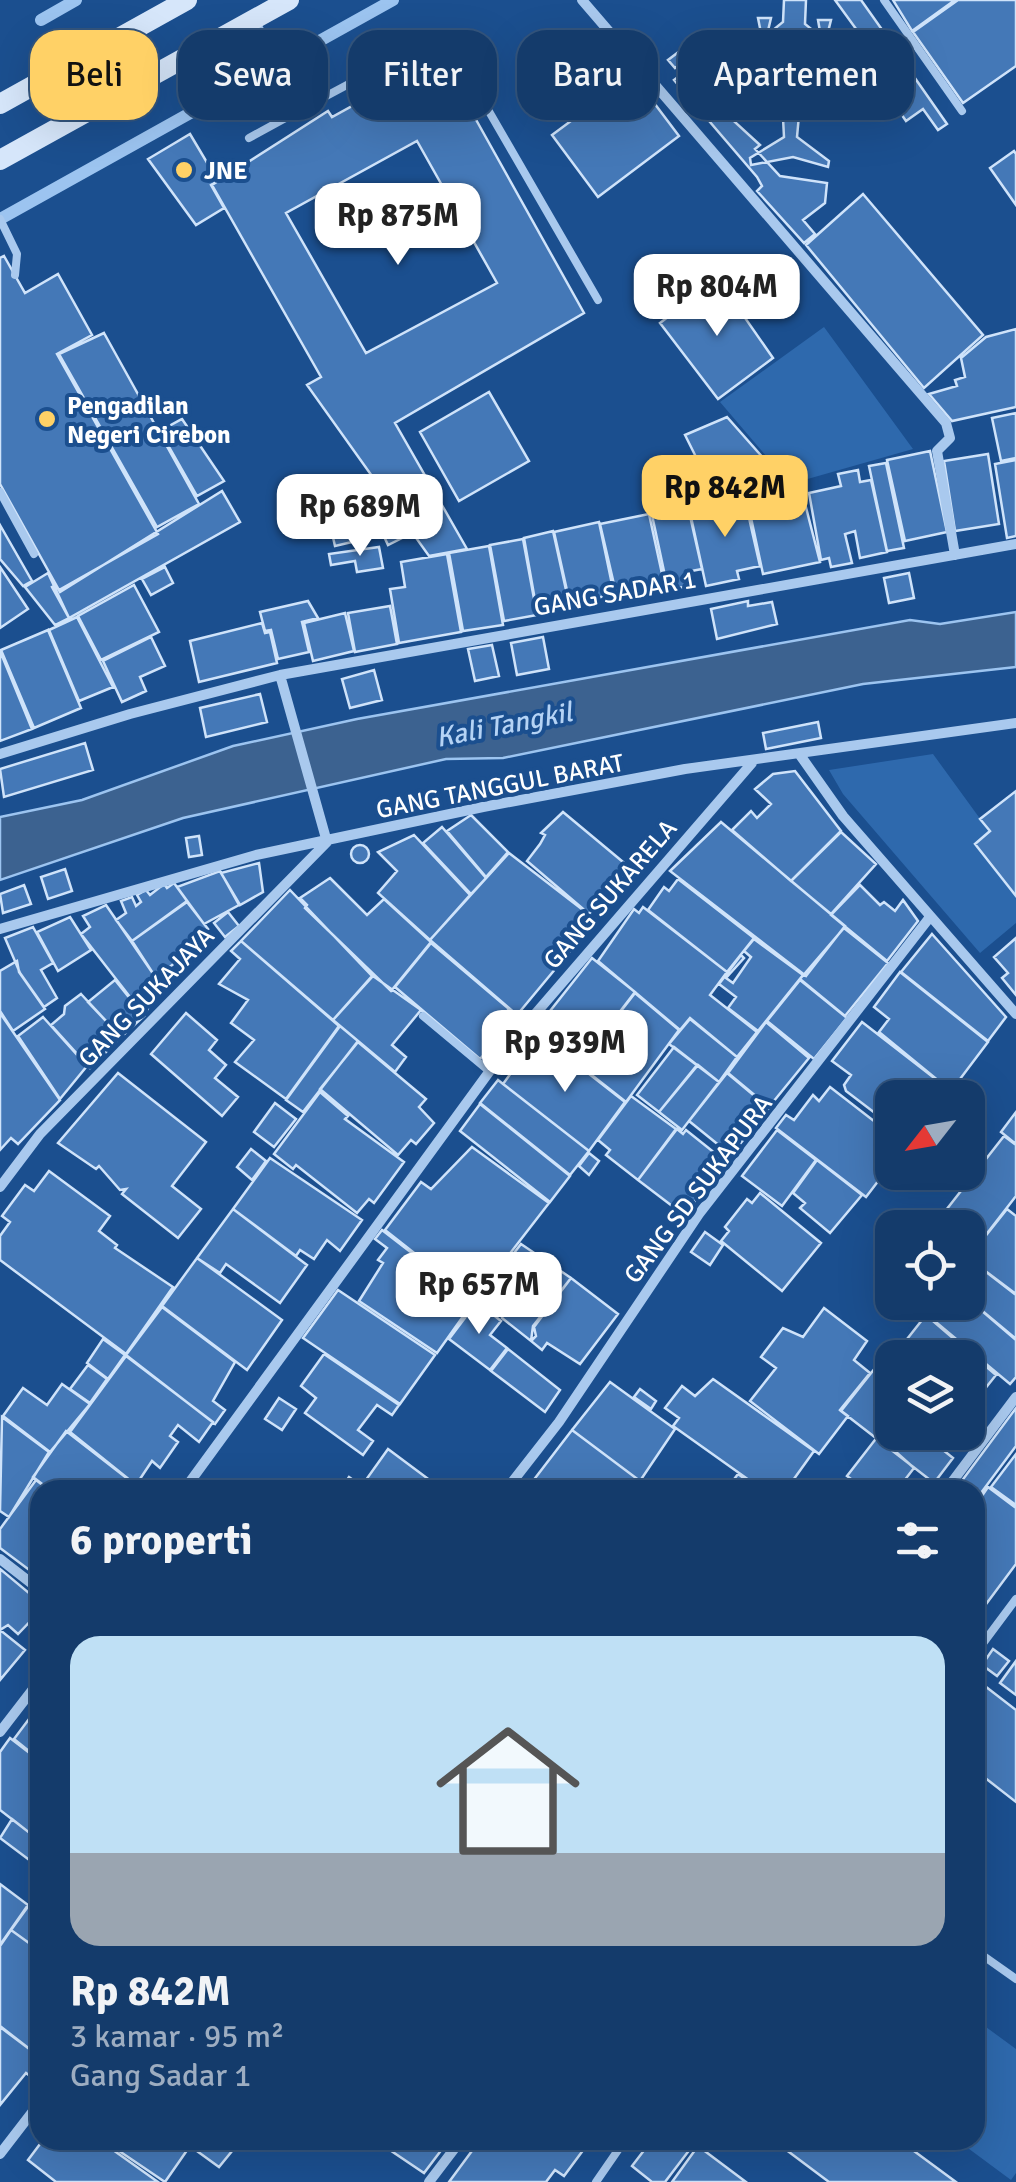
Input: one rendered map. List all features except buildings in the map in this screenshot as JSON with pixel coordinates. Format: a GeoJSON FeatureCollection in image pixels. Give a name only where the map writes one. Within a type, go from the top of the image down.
{"type":"FeatureCollection","features":[{"type":"Feature","properties":{"kind":"main road"},"geometry":{"type":"LineString","coordinates":[[0,104],[187,0]]}},
{"type":"Feature","properties":{"kind":"main road"},"geometry":{"type":"LineString","coordinates":[[0,160],[290,0]]}},
{"type":"Feature","properties":{"kind":"street"},"geometry":{"type":"LineString","coordinates":[[582,0],[946,423],[950,438],[938,451],[955,555]]}},
{"type":"Feature","properties":{"kind":"street","name":"GANG SADAR 1"},"geometry":{"type":"LineString","coordinates":[[0,754],[130,714],[280,675],[1016,544]]}},
{"type":"Feature","properties":{"kind":"street"},"geometry":{"type":"LineString","coordinates":[[280,675],[327,842]]}},
{"type":"Feature","properties":{"kind":"street","name":"GANG TANGGUL BARAT"},"geometry":{"type":"LineString","coordinates":[[0,929],[256,855],[685,769],[752,763],[1016,723]]}},
{"type":"Feature","properties":{"kind":"street"},"geometry":{"type":"LineString","coordinates":[[800,754],[843,816],[1016,1014]]}},
{"type":"Feature","properties":{"kind":"street","name":"GANG SUKARELA"},"geometry":{"type":"LineString","coordinates":[[191,1480],[489,1072],[573,964],[752,763]]}},
{"type":"Feature","properties":{"kind":"street","name":"GANG SUKAJAYA"},"geometry":{"type":"LineString","coordinates":[[0,1186],[40,1134],[327,842]]}},
{"type":"Feature","properties":{"kind":"street","name":"GANG SD SUKAPURA"},"geometry":{"type":"LineString","coordinates":[[514,1480],[558,1422],[699,1214],[930,917]]}},
{"type":"Feature","properties":{"kind":"street"},"geometry":{"type":"LineString","coordinates":[[954,1480],[1016,1397]]}},
{"type":"Feature","properties":{"kind":"street"},"geometry":{"type":"LineString","coordinates":[[0,1559],[30,1582]]}},
{"type":"Feature","properties":{"kind":"street"},"geometry":{"type":"LineString","coordinates":[[0,1732],[30,1693]]}},
{"type":"Feature","properties":{"kind":"street"},"geometry":{"type":"LineString","coordinates":[[0,2154],[30,2115]]}},
{"type":"Feature","properties":{"kind":"street"},"geometry":{"type":"LineString","coordinates":[[429,2182],[453,2150]]}},
{"type":"Feature","properties":{"kind":"lane"},"geometry":{"type":"LineString","coordinates":[[884,0],[962,111]]}},
{"type":"Feature","properties":{"kind":"lane"},"geometry":{"type":"LineString","coordinates":[[254,19],[260,30]]}},
{"type":"Feature","properties":{"kind":"lane"},"geometry":{"type":"LineString","coordinates":[[328,95],[432,39],[450,44],[598,300]]}},
{"type":"Feature","properties":{"kind":"lane"},"geometry":{"type":"LineString","coordinates":[[249,138],[282,120]]}},
{"type":"Feature","properties":{"kind":"lane"},"geometry":{"type":"LineString","coordinates":[[1,221],[17,254],[15,276]]}},
{"type":"Feature","properties":{"kind":"lane"},"geometry":{"type":"LineString","coordinates":[[0,492],[34,554]]}},
{"type":"Feature","properties":{"kind":"lane"},"geometry":{"type":"LineString","coordinates":[[423,1016],[489,1072]]}},
{"type":"Feature","properties":{"kind":"lane"},"geometry":{"type":"LineString","coordinates":[[985,1641],[1016,1599]]}},
{"type":"Feature","properties":{"kind":"lane"},"geometry":{"type":"LineString","coordinates":[[985,1957],[1016,1979]]}},
{"type":"Feature","properties":{"kind":"lane"},"geometry":{"type":"LineString","coordinates":[[596,2182],[618,2150]]}},
{"type":"Feature","properties":{"kind":"shaded area"},"geometry":{"type":"Polygon","coordinates":[[[824,327],[913,449],[790,484],[720,402],[824,327]]]}},
{"type":"Feature","properties":{"kind":"shaded area"},"geometry":{"type":"Polygon","coordinates":[[[933,754],[989,831],[974,844],[1016,897],[1016,923],[980,953],[843,794],[829,770],[933,754]]]}},
{"type":"Feature","properties":{"kind":"shaded area"},"geometry":{"type":"Polygon","coordinates":[[[985,2026],[1016,2049],[1016,2173],[1011,2180],[970,2150],[985,2150],[985,2026]]]}},
{"type":"Feature","properties":{"kind":"water","name":"Kali Tangkil"},"geometry":{"type":"Polygon","coordinates":[[[1016,612],[1016,667],[863,684],[503,758],[446,759],[183,818],[0,880],[0,817],[82,800],[233,746],[357,719],[910,620],[940,624],[1016,612]]]}},
{"type":"Feature","properties":{"kind":"waterway"},"geometry":{"type":"LineString","coordinates":[[41,20],[76,0]]}},
{"type":"Feature","properties":{"kind":"waterway"},"geometry":{"type":"LineString","coordinates":[[0,219],[393,0]]}},
{"type":"Feature","properties":{"kind":"place","name":"JNE"},"geometry":{"type":"Point","coordinates":[184,170]}},
{"type":"Feature","properties":{"kind":"place","name":"Pengadilan Negeri Cirebon"},"geometry":{"type":"Point","coordinates":[47,419]}}]}
